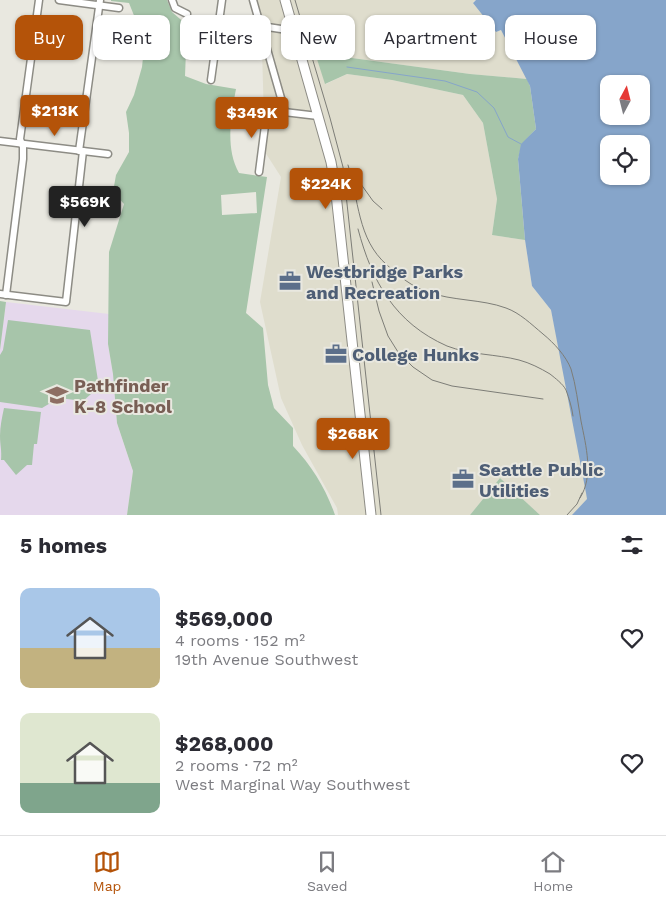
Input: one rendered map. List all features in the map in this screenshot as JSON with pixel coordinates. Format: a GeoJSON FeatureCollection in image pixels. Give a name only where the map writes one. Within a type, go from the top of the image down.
{"type":"FeatureCollection","features":[{"type":"Feature","properties":{"kind":"main road"},"geometry":{"type":"LineString","coordinates":[[285,0],[289,15]]}},
{"type":"Feature","properties":{"kind":"main road"},"geometry":{"type":"LineString","coordinates":[[302,60],[331,162],[336,190],[371,515]]}},
{"type":"Feature","properties":{"kind":"street"},"geometry":{"type":"LineString","coordinates":[[39,0],[20,140],[23,159],[3,294],[66,302],[81,151],[100,3]]}},
{"type":"Feature","properties":{"kind":"street"},"geometry":{"type":"LineString","coordinates":[[59,0],[100,3],[118,8]]}},
{"type":"Feature","properties":{"kind":"street"},"geometry":{"type":"LineString","coordinates":[[172,0],[175,8],[187,14]]}},
{"type":"Feature","properties":{"kind":"street"},"geometry":{"type":"LineString","coordinates":[[211,80],[222,0]]}},
{"type":"Feature","properties":{"kind":"street"},"geometry":{"type":"LineString","coordinates":[[254,0],[258,15]]}},
{"type":"Feature","properties":{"kind":"street"},"geometry":{"type":"LineString","coordinates":[[271,60],[286,112]]}},
{"type":"Feature","properties":{"kind":"street"},"geometry":{"type":"LineString","coordinates":[[258,172],[267,110],[318,116]]}},
{"type":"Feature","properties":{"kind":"street"},"geometry":{"type":"LineString","coordinates":[[0,141],[108,154]]}},
{"type":"Feature","properties":{"kind":"shaded area"},"geometry":{"type":"Polygon","coordinates":[[[250,0],[476,0],[473,2],[483,15],[365,15],[365,60],[355,58],[355,15],[281,15],[281,60],[317,60],[326,84],[347,74],[392,80],[463,95],[483,123],[497,199],[492,235],[525,240],[532,286],[551,310],[558,343],[607,489],[581,515],[540,515],[500,478],[470,515],[338,515],[337,508],[302,445],[281,398],[260,302],[281,177],[265,152],[262,60],[271,60],[271,15],[254,15],[250,0]]]}},
{"type":"Feature","properties":{"kind":"shaded area"},"geometry":{"type":"Polygon","coordinates":[[[501,30],[505,38],[505,60],[517,60],[527,79],[470,74],[367,60],[495,60],[495,31],[501,30]]]}},
{"type":"Feature","properties":{"kind":"shaded area","name":"Pathfinder K-8 School"},"geometry":{"type":"Polygon","coordinates":[[[6,302],[109,314],[108,344],[113,374],[117,423],[133,471],[127,515],[0,515],[0,350],[6,302]]]}},
{"type":"Feature","properties":{"kind":"green space"},"geometry":{"type":"Polygon","coordinates":[[[111,0],[167,0],[172,12],[180,19],[180,60],[186,60],[185,76],[206,84],[236,89],[230,132],[235,163],[239,173],[267,177],[246,313],[263,328],[268,385],[274,408],[293,428],[293,446],[318,478],[335,515],[127,515],[133,471],[117,423],[113,374],[108,344],[109,252],[124,204],[113,192],[116,175],[129,152],[126,112],[134,95],[143,60],[170,60],[170,15],[134,15],[129,3],[111,0]],[[256,192],[221,195],[222,215],[257,213],[256,192]]]}},
{"type":"Feature","properties":{"kind":"green space"},"geometry":{"type":"Polygon","coordinates":[[[355,58],[470,74],[527,79],[530,86],[536,129],[522,144],[518,159],[525,240],[492,235],[497,199],[483,123],[463,95],[392,80],[347,74],[325,84],[317,60],[355,60],[355,58]]]}},
{"type":"Feature","properties":{"kind":"green space"},"geometry":{"type":"Polygon","coordinates":[[[0,301],[6,302],[0,350],[0,301]]]}},
{"type":"Feature","properties":{"kind":"green space"},"geometry":{"type":"Polygon","coordinates":[[[8,320],[90,330],[99,387],[83,401],[59,398],[42,408],[0,402],[0,355],[3,350],[8,320]]]}},
{"type":"Feature","properties":{"kind":"green space"},"geometry":{"type":"Polygon","coordinates":[[[4,408],[41,412],[37,444],[34,444],[32,465],[27,465],[16,475],[4,460],[1,460],[0,433],[4,408]]]}},
{"type":"Feature","properties":{"kind":"green space"},"geometry":{"type":"Polygon","coordinates":[[[500,478],[540,515],[470,515],[500,478]]]}},
{"type":"Feature","properties":{"kind":"water"},"geometry":{"type":"Polygon","coordinates":[[[476,0],[666,0],[666,515],[572,515],[587,499],[586,493],[551,310],[532,286],[525,240],[518,159],[521,144],[536,129],[530,86],[517,60],[596,60],[596,15],[505,15],[505,38],[501,30],[495,31],[495,15],[483,15],[473,3],[476,0]]]}},
{"type":"Feature","properties":{"kind":"waterway"},"geometry":{"type":"LineString","coordinates":[[347,67],[445,81],[477,92],[494,108],[508,137],[521,144]]}},
{"type":"Feature","properties":{"kind":"railway"},"geometry":{"type":"LineString","coordinates":[[295,0],[343,167],[381,515]]}},
{"type":"Feature","properties":{"kind":"railway"},"geometry":{"type":"LineString","coordinates":[[348,165],[364,231],[377,255],[401,277],[422,290],[437,295],[497,305],[511,310],[547,338],[563,355],[573,375],[587,451],[587,480],[580,498]]}},
{"type":"Feature","properties":{"kind":"railway"},"geometry":{"type":"LineString","coordinates":[[353,173],[373,201],[382,209]]}},
{"type":"Feature","properties":{"kind":"railway"},"geometry":{"type":"LineString","coordinates":[[358,229],[370,266],[388,299],[413,325],[429,337],[447,346],[519,360],[550,374],[565,388],[573,416]]}},
{"type":"Feature","properties":{"kind":"railway"},"geometry":{"type":"LineString","coordinates":[[372,282],[379,311],[388,336],[398,352],[413,367],[432,380],[452,386],[543,399]]}},
{"type":"Feature","properties":{"kind":"railway"},"geometry":{"type":"LineString","coordinates":[[567,515],[577,504],[582,493]]}},
{"type":"Feature","properties":{"kind":"place","name":"Westbridge Parks and Recreation"},"geometry":{"type":"Point","coordinates":[290,281]}},
{"type":"Feature","properties":{"kind":"place","name":"College Hunks"},"geometry":{"type":"Point","coordinates":[336,354]}},
{"type":"Feature","properties":{"kind":"place","name":"Pathfinder K-8 School"},"geometry":{"type":"Point","coordinates":[57,395]}},
{"type":"Feature","properties":{"kind":"place","name":"Seattle Public Utilities"},"geometry":{"type":"Point","coordinates":[463,479]}}]}
